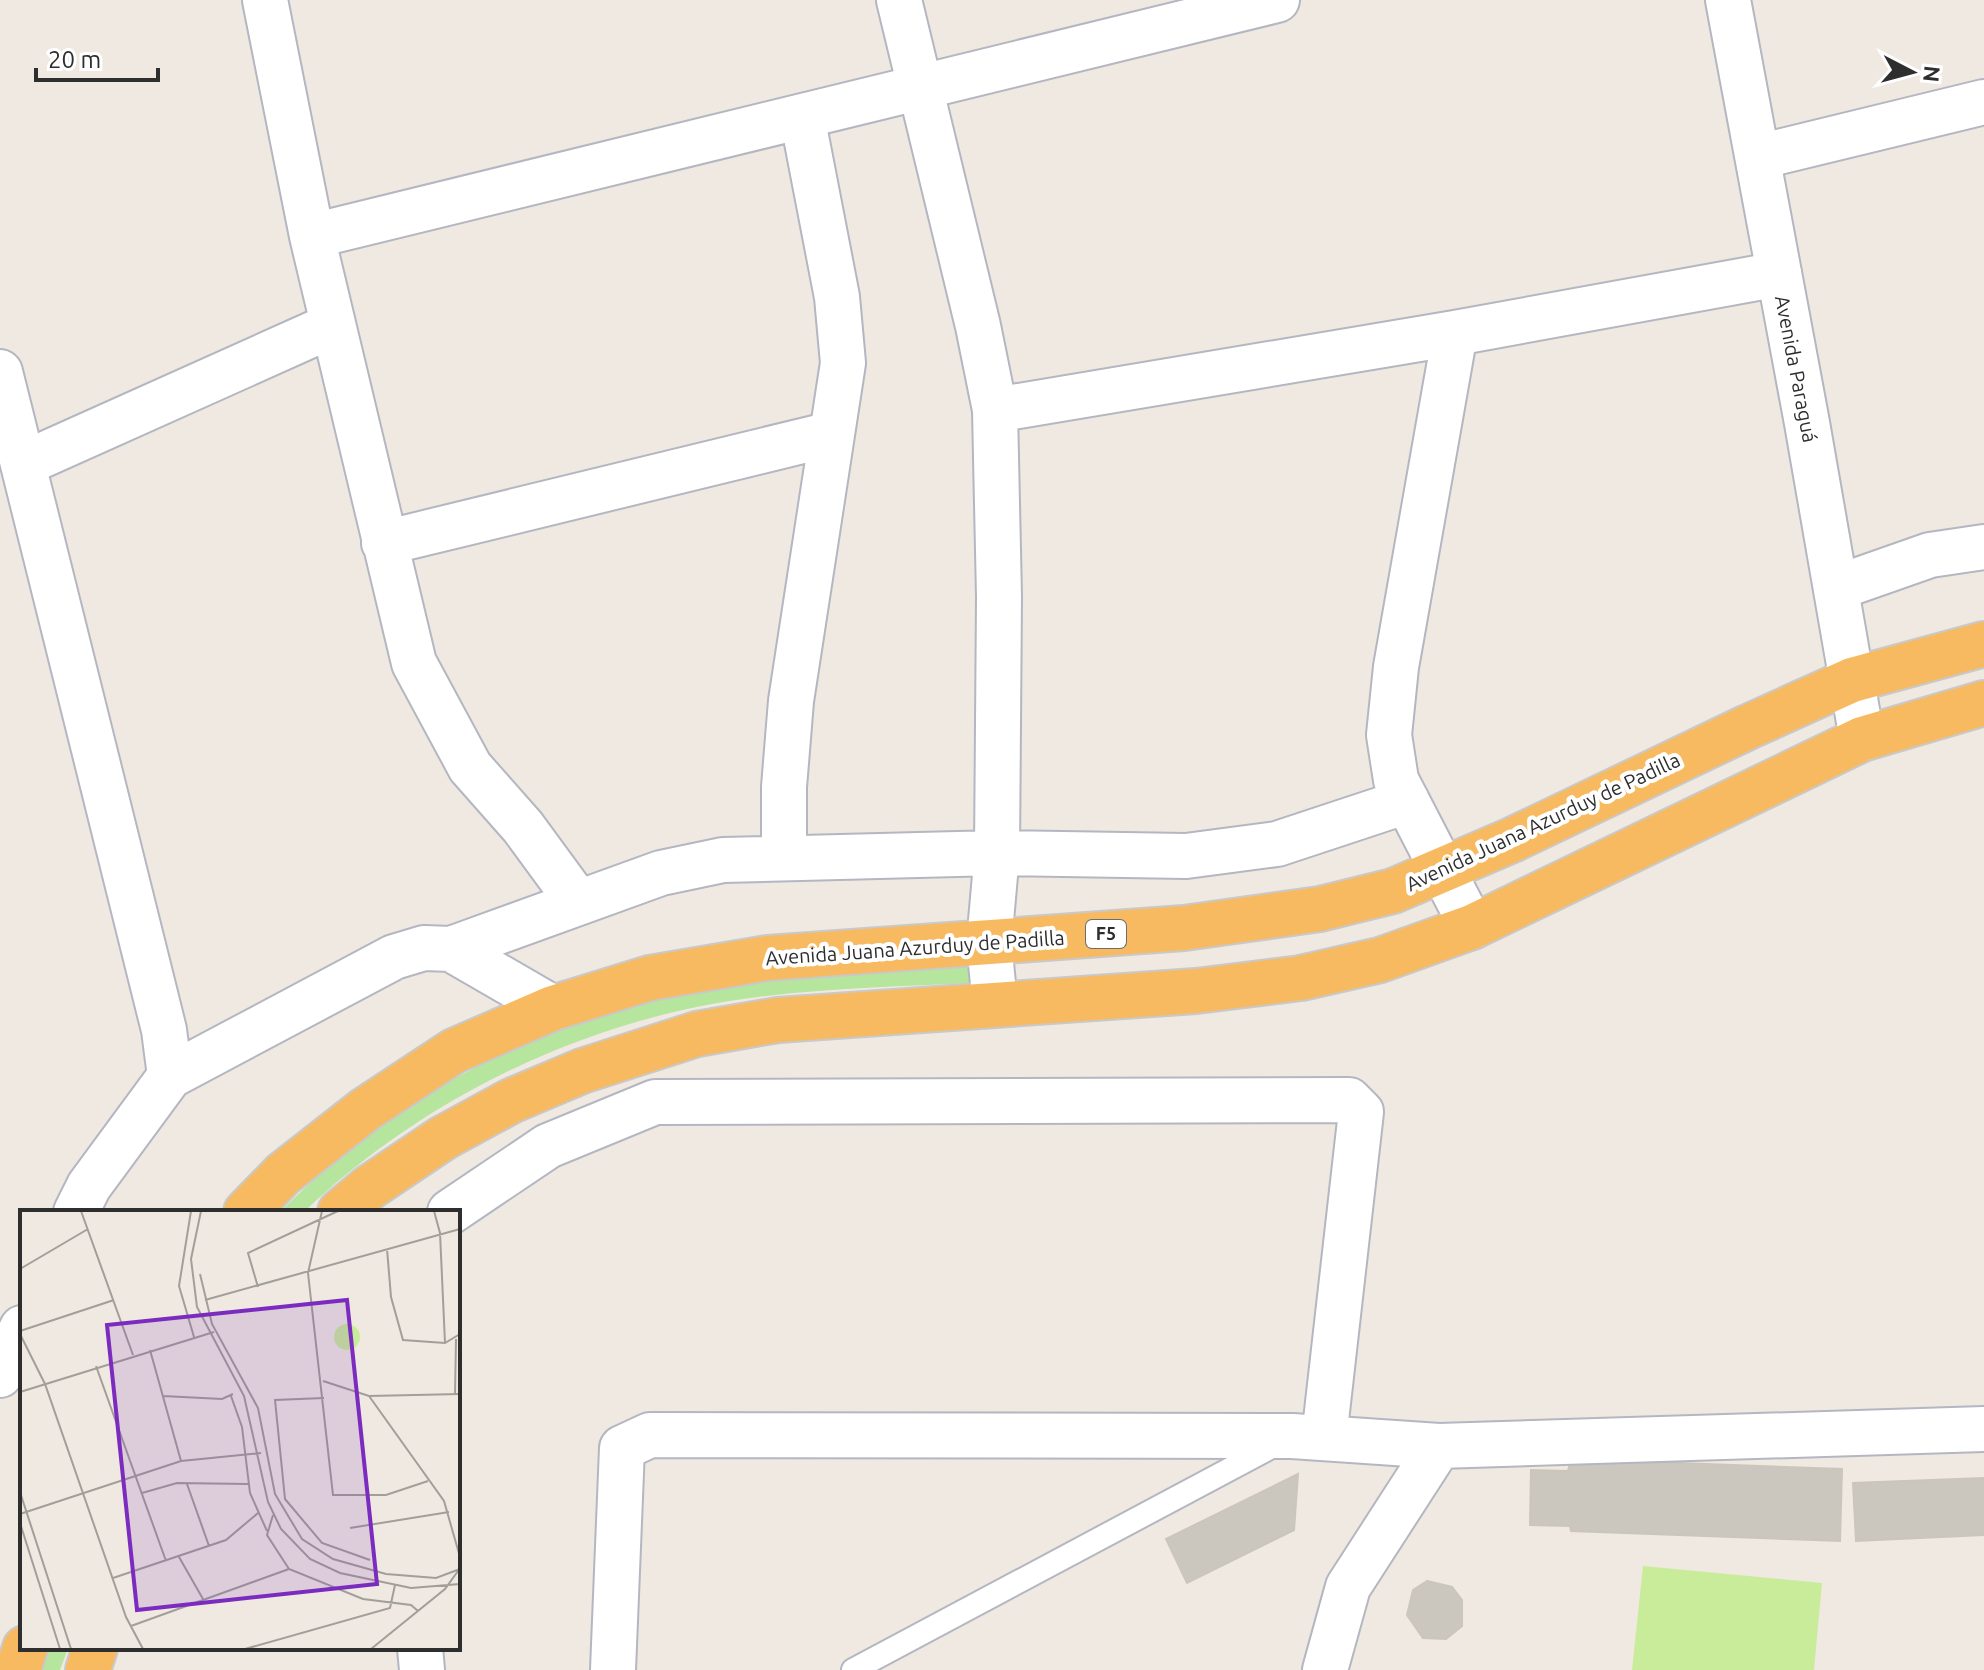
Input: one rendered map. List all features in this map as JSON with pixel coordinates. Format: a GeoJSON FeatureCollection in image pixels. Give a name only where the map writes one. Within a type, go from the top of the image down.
{"type":"FeatureCollection","features":[{"type":"Feature","properties":{"kind":"highway","name":"Avenida Juana Azurduy de Padilla"},"geometry":{"type":"LineString","coordinates":[[248,1210],[283,1174],[366,1109],[454,1051],[553,1008],[650,978],[768,958],[1184,928],[1320,909],[1393,891],[1852,680],[1984,644]]}},
{"type":"Feature","properties":{"kind":"highway"},"geometry":{"type":"LineString","coordinates":[[342,1210],[370,1187],[443,1138],[511,1101],[582,1071],[697,1034],[778,1020],[1196,991],[1301,978],[1380,960],[1472,927],[1862,739],[1984,703]]}},
{"type":"Feature","properties":{"kind":"highway"},"geometry":{"type":"LineString","coordinates":[[18,1670],[24,1650]]}},
{"type":"Feature","properties":{"kind":"highway"},"geometry":{"type":"LineString","coordinates":[[88,1670],[94,1650]]}},
{"type":"Feature","properties":{"kind":"street"},"geometry":{"type":"LineString","coordinates":[[265,0],[312,236],[414,663],[470,767],[523,827],[578,902]]}},
{"type":"Feature","properties":{"kind":"street"},"geometry":{"type":"LineString","coordinates":[[899,0],[978,326],[995,410],[999,597],[997,853],[989,943],[995,1004]]}},
{"type":"Feature","properties":{"kind":"street"},"geometry":{"type":"LineString","coordinates":[[312,236],[1277,0]]}},
{"type":"Feature","properties":{"kind":"street","name":"Avenida Paraguá"},"geometry":{"type":"LineString","coordinates":[[1728,0],[1862,739]]}},
{"type":"Feature","properties":{"kind":"street"},"geometry":{"type":"LineString","coordinates":[[1758,157],[1984,102]]}},
{"type":"Feature","properties":{"kind":"street"},"geometry":{"type":"LineString","coordinates":[[784,858],[784,787],[791,701],[843,363],[837,297],[802,116]]}},
{"type":"Feature","properties":{"kind":"street"},"geometry":{"type":"LineString","coordinates":[[995,410],[1455,333],[1779,274]]}},
{"type":"Feature","properties":{"kind":"street"},"geometry":{"type":"LineString","coordinates":[[23,464],[333,325]]}},
{"type":"Feature","properties":{"kind":"street"},"geometry":{"type":"LineString","coordinates":[[1455,333],[1396,667],[1389,735],[1396,780],[1472,927]]}},
{"type":"Feature","properties":{"kind":"street"},"geometry":{"type":"LineString","coordinates":[[0,372],[164,1030],[170,1076]]}},
{"type":"Feature","properties":{"kind":"street"},"geometry":{"type":"LineString","coordinates":[[384,543],[831,434]]}},
{"type":"Feature","properties":{"kind":"street"},"geometry":{"type":"LineString","coordinates":[[1836,588],[1930,555],[1984,547]]}},
{"type":"Feature","properties":{"kind":"street"},"geometry":{"type":"LineString","coordinates":[[77,1210],[89,1186],[170,1076],[394,957],[424,948],[451,949],[661,873],[723,860],[784,858],[997,853],[1186,856],[1277,844],[1407,801]]}},
{"type":"Feature","properties":{"kind":"street"},"geometry":{"type":"LineString","coordinates":[[451,949],[553,1008]]}},
{"type":"Feature","properties":{"kind":"street"},"geometry":{"type":"LineString","coordinates":[[453,1210],[548,1146],[655,1102],[1349,1100],[1361,1112],[1308,1437]]}},
{"type":"Feature","properties":{"kind":"street"},"geometry":{"type":"LineString","coordinates":[[0,1375],[20,1332]]}},
{"type":"Feature","properties":{"kind":"street"},"geometry":{"type":"LineString","coordinates":[[613,1670],[622,1448],[650,1435],[1308,1437],[1439,1446],[1984,1429]]}},
{"type":"Feature","properties":{"kind":"street"},"geometry":{"type":"LineString","coordinates":[[1325,1670],[1348,1587],[1439,1446]]}},
{"type":"Feature","properties":{"kind":"street"},"geometry":{"type":"LineString","coordinates":[[420,1650],[422,1670]]}},
{"type":"Feature","properties":{"kind":"lane"},"geometry":{"type":"LineString","coordinates":[[853,1670],[1308,1437]]}},
{"type":"Feature","properties":{"kind":"green space"},"geometry":{"type":"Polygon","coordinates":[[[974,965],[976,983],[840,989],[758,997],[696,1007],[634,1023],[573,1043],[514,1068],[457,1098],[402,1132],[351,1170],[306,1210],[282,1210],[333,1163],[390,1120],[449,1082],[512,1049],[645,1001],[714,986],[810,974],[974,965]]]}},
{"type":"Feature","properties":{"kind":"green space"},"geometry":{"type":"Polygon","coordinates":[[[1643,1566],[1822,1583],[1814,1670],[1632,1670],[1643,1566]]]}},
{"type":"Feature","properties":{"kind":"green space"},"geometry":{"type":"Polygon","coordinates":[[[48,1650],[67,1650],[60,1670],[42,1670],[48,1650]]]}},
{"type":"Feature","properties":{"kind":"building"},"geometry":{"type":"Polygon","coordinates":[[[1571,1459],[1842,1469],[1840,1541],[1571,1531],[1570,1526],[1530,1525],[1531,1470],[1568,1471],[1571,1459]]]}},
{"type":"Feature","properties":{"kind":"building"},"geometry":{"type":"Polygon","coordinates":[[[1298,1474],[1294,1530],[1187,1583],[1166,1539],[1298,1474]]]}},
{"type":"Feature","properties":{"kind":"building"},"geometry":{"type":"Polygon","coordinates":[[[1984,1478],[1984,1535],[1856,1541],[1853,1483],[1984,1478]]]}},
{"type":"Feature","properties":{"kind":"building"},"geometry":{"type":"Polygon","coordinates":[[[1427,1581],[1452,1587],[1462,1600],[1462,1626],[1446,1639],[1423,1638],[1407,1615],[1413,1590],[1427,1581]]]}}]}
